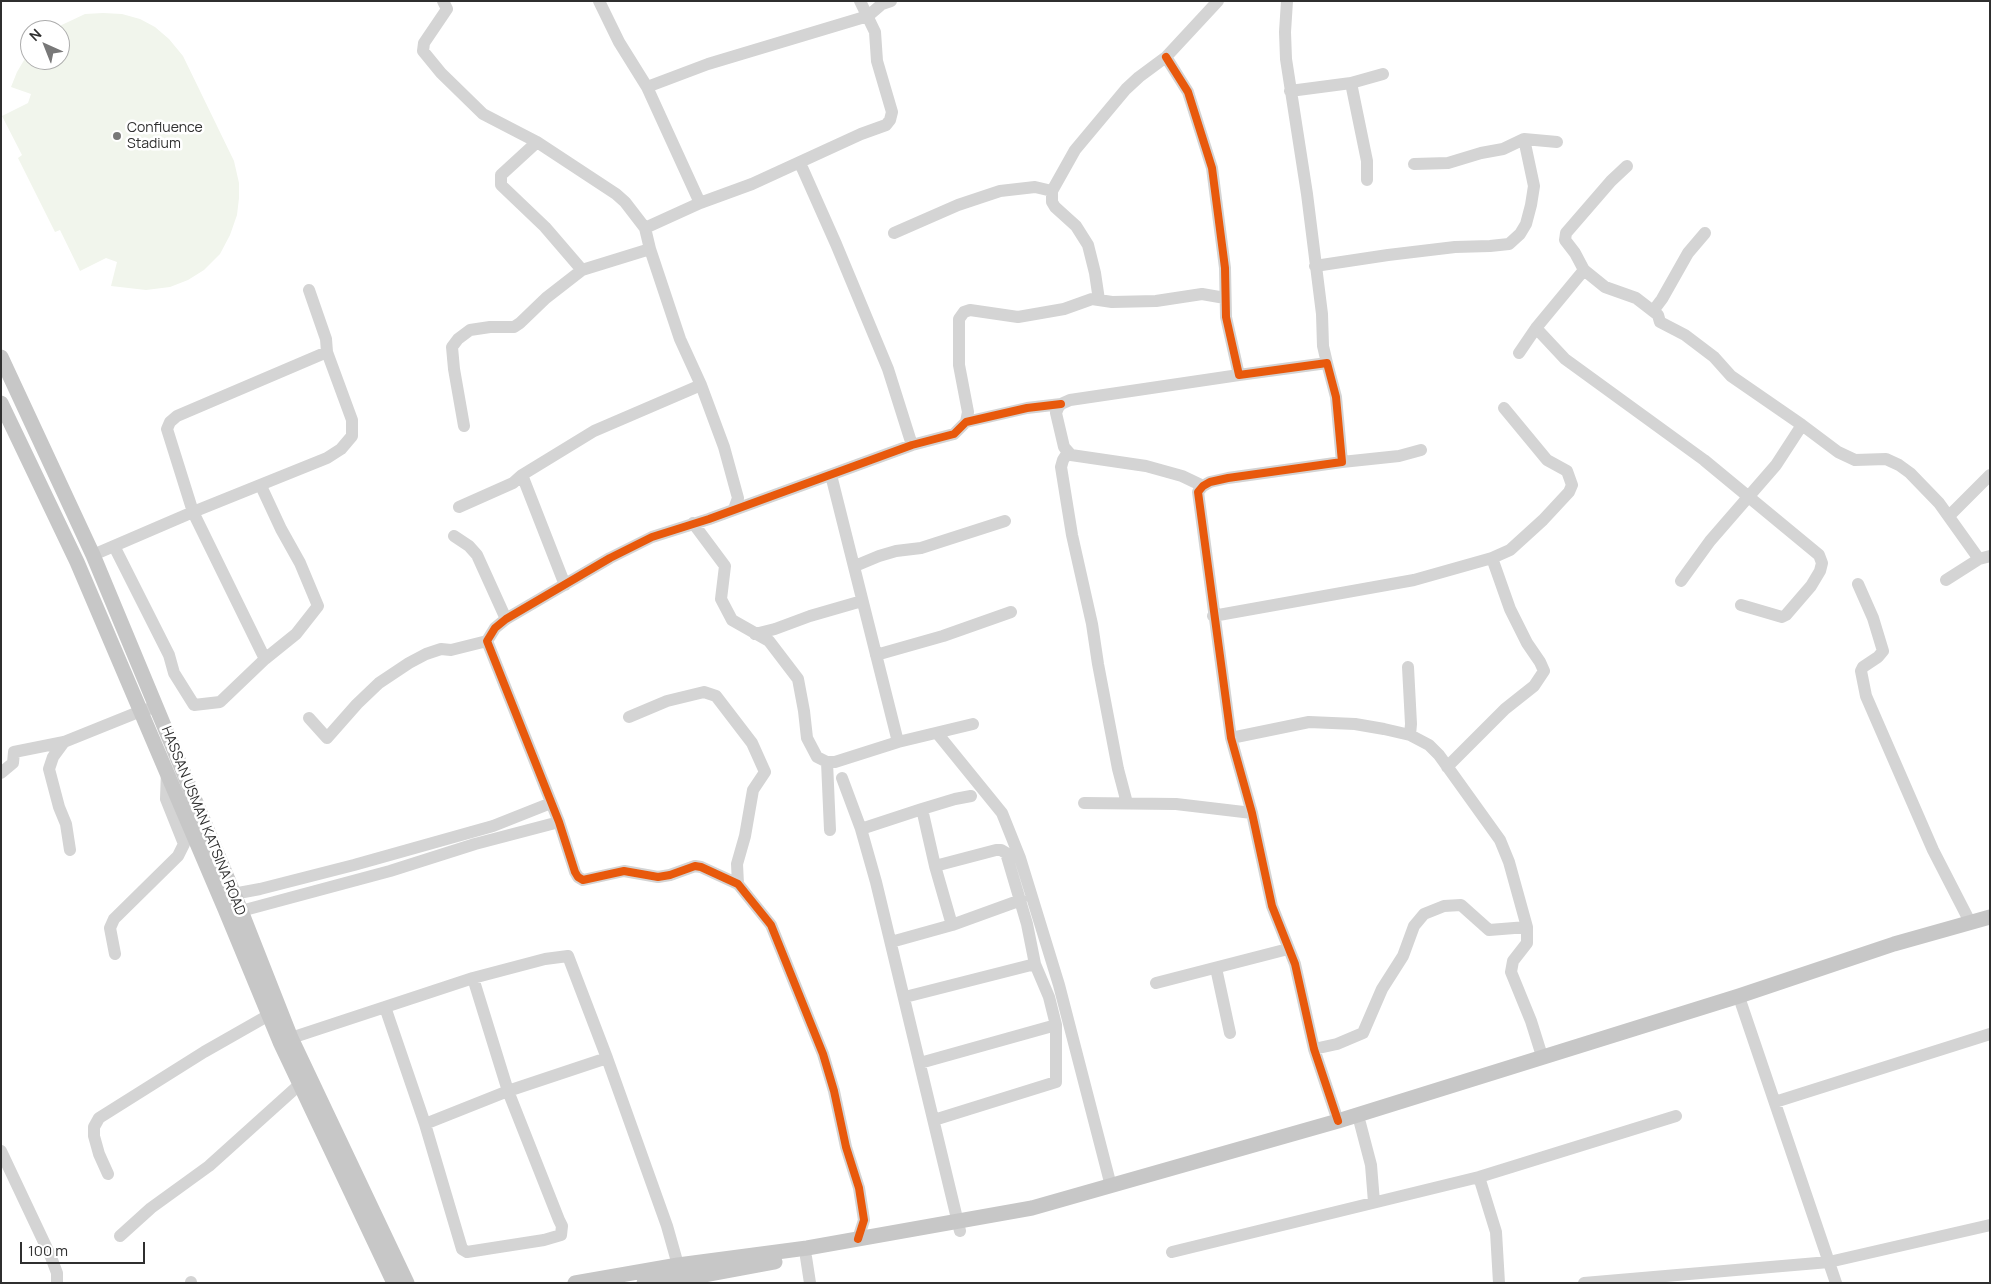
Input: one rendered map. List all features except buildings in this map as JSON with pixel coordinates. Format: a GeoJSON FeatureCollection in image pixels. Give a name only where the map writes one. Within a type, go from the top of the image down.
{"type":"FeatureCollection","features":[{"type":"Feature","properties":{"kind":"main road","name":"HASSAN USMAN KATSINA ROAD"},"geometry":{"type":"LineString","coordinates":[[1,358],[93,554],[156,707],[235,914],[290,1038],[407,1283]]}},
{"type":"Feature","properties":{"kind":"main road","name":"HASSAN USMAN KATSINA ROAD"},"geometry":{"type":"LineString","coordinates":[[1,402],[78,562],[167,771],[228,897]]}},
{"type":"Feature","properties":{"kind":"main road","name":"HASSAN USMAN KATSINA ROAD"},"geometry":{"type":"LineString","coordinates":[[235,914],[270,1015],[299,1085],[394,1283]]}},
{"type":"Feature","properties":{"kind":"main road"},"geometry":{"type":"LineString","coordinates":[[644,1283],[674,1276],[706,1279],[959,1226],[1032,1208],[1338,1121],[1739,996],[1894,944],[1990,917]]}},
{"type":"Feature","properties":{"kind":"main road"},"geometry":{"type":"LineString","coordinates":[[575,1283],[678,1265],[1034,1216],[1360,1123],[1488,1081],[1741,1003],[1896,951],[1990,924]]}},
{"type":"Feature","properties":{"kind":"street"},"geometry":{"type":"LineString","coordinates":[[599,1],[619,42],[647,87],[700,203]]}},
{"type":"Feature","properties":{"kind":"street"},"geometry":{"type":"LineString","coordinates":[[645,228],[700,203],[752,184],[861,134],[886,125],[890,120],[892,112],[877,61],[875,32],[860,1]]}},
{"type":"Feature","properties":{"kind":"street"},"geometry":{"type":"LineString","coordinates":[[647,87],[708,64],[868,16],[882,4],[891,1]]}},
{"type":"Feature","properties":{"kind":"street"},"geometry":{"type":"LineString","coordinates":[[1099,300],[1088,245],[1076,226],[1055,207],[1052,202],[1052,191],[1075,150],[1126,89],[1166,56],[1218,1]]}},
{"type":"Feature","properties":{"kind":"street"},"geometry":{"type":"LineString","coordinates":[[1287,1],[1285,32],[1290,90],[1307,194],[1322,314],[1323,346],[1336,397],[1342,462]]}},
{"type":"Feature","properties":{"kind":"street"},"geometry":{"type":"LineString","coordinates":[[448,4],[424,43],[423,51],[442,73],[483,114],[537,142],[616,194],[625,202],[645,228],[650,249],[680,339],[701,385],[724,447],[738,498],[734,509]]}},
{"type":"Feature","properties":{"kind":"street"},"geometry":{"type":"LineString","coordinates":[[1166,56],[1188,92],[1212,168],[1221,226],[1226,317],[1239,375]]}},
{"type":"Feature","properties":{"kind":"street"},"geometry":{"type":"LineString","coordinates":[[1290,90],[1351,83],[1383,74]]}},
{"type":"Feature","properties":{"kind":"street"},"geometry":{"type":"LineString","coordinates":[[1351,83],[1367,161],[1367,180]]}},
{"type":"Feature","properties":{"kind":"street"},"geometry":{"type":"LineString","coordinates":[[1315,266],[1445,248],[1509,244],[1520,234],[1526,224],[1533,195],[1534,186],[1524,139]]}},
{"type":"Feature","properties":{"kind":"street"},"geometry":{"type":"LineString","coordinates":[[1414,164],[1448,163],[1481,153],[1503,149],[1524,139],[1557,142]]}},
{"type":"Feature","properties":{"kind":"street"},"geometry":{"type":"LineString","coordinates":[[537,142],[501,175],[501,185],[545,227],[582,270]]}},
{"type":"Feature","properties":{"kind":"street"},"geometry":{"type":"LineString","coordinates":[[800,163],[888,369],[912,446]]}},
{"type":"Feature","properties":{"kind":"street"},"geometry":{"type":"LineString","coordinates":[[1627,166],[1566,233],[1565,240],[1584,270],[1605,287],[1636,298],[1658,315],[1660,322],[1685,334],[1714,357],[1731,376],[1838,452],[1855,460],[1886,459],[1910,473],[1939,503],[1984,558],[1946,580]]}},
{"type":"Feature","properties":{"kind":"street"},"geometry":{"type":"LineString","coordinates":[[894,234],[958,205],[1000,191],[1035,187],[1052,191]]}},
{"type":"Feature","properties":{"kind":"street"},"geometry":{"type":"LineString","coordinates":[[1653,311],[1662,299],[1688,253],[1704,233]]}},
{"type":"Feature","properties":{"kind":"street"},"geometry":{"type":"LineString","coordinates":[[464,426],[453,362],[452,347],[458,339],[470,330],[490,327],[514,327],[546,298],[582,270],[650,249]]}},
{"type":"Feature","properties":{"kind":"street"},"geometry":{"type":"LineString","coordinates":[[1519,354],[1536,328],[1584,270]]}},
{"type":"Feature","properties":{"kind":"street"},"geometry":{"type":"LineString","coordinates":[[93,554],[261,486],[327,458],[342,449],[352,436],[352,420],[327,352],[326,340],[309,290]]}},
{"type":"Feature","properties":{"kind":"street"},"geometry":{"type":"LineString","coordinates":[[966,422],[968,412],[959,365],[959,319],[964,312],[970,310],[1018,317],[1064,309],[1092,299],[1156,301],[1202,294],[1225,298]]}},
{"type":"Feature","properties":{"kind":"street"},"geometry":{"type":"LineString","coordinates":[[1536,328],[1565,360],[1704,460],[1820,555],[1822,562],[1820,572],[1811,586],[1782,617],[1741,606]]}},
{"type":"Feature","properties":{"kind":"street"},"geometry":{"type":"LineString","coordinates":[[265,659],[193,512],[167,429],[170,422],[177,416],[327,352]]}},
{"type":"Feature","properties":{"kind":"street"},"geometry":{"type":"LineString","coordinates":[[309,718],[327,738],[356,704],[379,683],[409,664],[426,654],[441,649],[451,650],[487,641],[495,628],[506,619],[610,558],[652,537],[912,446],[954,434],[966,422],[1027,408],[1061,404],[1070,400],[1327,363]]}},
{"type":"Feature","properties":{"kind":"street"},"geometry":{"type":"LineString","coordinates":[[459,507],[514,483],[522,475],[594,431],[701,385]]}},
{"type":"Feature","properties":{"kind":"street"},"geometry":{"type":"LineString","coordinates":[[1061,404],[1056,413],[1064,447],[1071,455],[1146,466],[1182,476],[1203,486]]}},
{"type":"Feature","properties":{"kind":"street"},"geometry":{"type":"LineString","coordinates":[[1213,616],[1414,580],[1492,558],[1510,550],[1569,492],[1572,485],[1567,471],[1547,460],[1504,408]]}},
{"type":"Feature","properties":{"kind":"street"},"geometry":{"type":"LineString","coordinates":[[1681,582],[1710,540],[1750,497],[1776,465],[1802,425]]}},
{"type":"Feature","properties":{"kind":"street"},"geometry":{"type":"LineString","coordinates":[[1338,1121],[1314,1049],[1295,964],[1272,906],[1252,813],[1231,738],[1213,616],[1198,492],[1203,486],[1228,478],[1400,456],[1421,450]]}},
{"type":"Feature","properties":{"kind":"street"},"geometry":{"type":"LineString","coordinates":[[1068,452],[1063,460],[1062,467],[1072,536],[1092,624],[1118,769],[1127,803]]}},
{"type":"Feature","properties":{"kind":"street"},"geometry":{"type":"LineString","coordinates":[[522,475],[566,584]]}},
{"type":"Feature","properties":{"kind":"street"},"geometry":{"type":"LineString","coordinates":[[831,475],[898,742]]}},
{"type":"Feature","properties":{"kind":"street"},"geometry":{"type":"LineString","coordinates":[[1949,516],[1990,475]]}},
{"type":"Feature","properties":{"kind":"street"},"geometry":{"type":"LineString","coordinates":[[114,546],[169,655],[174,673],[194,705],[220,702],[265,659],[296,634],[318,606],[300,563],[281,529],[261,486]]}},
{"type":"Feature","properties":{"kind":"street"},"geometry":{"type":"LineString","coordinates":[[855,566],[896,550],[921,548],[1005,521]]}},
{"type":"Feature","properties":{"kind":"street"},"geometry":{"type":"LineString","coordinates":[[693,523],[725,566],[721,599],[732,620],[769,641],[798,679],[807,738],[817,757],[827,762],[835,762],[898,742],[973,724]]}},
{"type":"Feature","properties":{"kind":"street"},"geometry":{"type":"LineString","coordinates":[[454,536],[470,546],[477,555],[506,619]]}},
{"type":"Feature","properties":{"kind":"street"},"geometry":{"type":"LineString","coordinates":[[1447,767],[1505,709],[1534,686],[1544,671],[1510,609],[1492,558]]}},
{"type":"Feature","properties":{"kind":"street"},"geometry":{"type":"LineString","coordinates":[[1858,584],[1873,618],[1883,651],[1863,666],[1860,671],[1866,696],[1933,850],[1970,922]]}},
{"type":"Feature","properties":{"kind":"street"},"geometry":{"type":"LineString","coordinates":[[755,634],[776,630],[810,616],[862,601]]}},
{"type":"Feature","properties":{"kind":"street"},"geometry":{"type":"LineString","coordinates":[[876,655],[943,636],[1011,612]]}},
{"type":"Feature","properties":{"kind":"street"},"geometry":{"type":"LineString","coordinates":[[487,641],[559,822],[575,872],[583,880],[624,872],[658,877],[670,875],[695,866],[701,867],[738,884],[775,932],[823,1054],[834,1091],[846,1147],[859,1188],[864,1220],[858,1239]]}},
{"type":"Feature","properties":{"kind":"street"},"geometry":{"type":"LineString","coordinates":[[1408,667],[1410,736]]}},
{"type":"Feature","properties":{"kind":"street"},"geometry":{"type":"LineString","coordinates":[[629,717],[667,701],[704,692],[716,696],[752,743],[764,772],[753,790],[745,836],[737,864],[738,884]]}},
{"type":"Feature","properties":{"kind":"street"},"geometry":{"type":"LineString","coordinates":[[1,773],[13,763],[14,752],[64,742],[141,711],[156,707]]}},
{"type":"Feature","properties":{"kind":"street"},"geometry":{"type":"LineString","coordinates":[[1231,738],[1309,722],[1355,724],[1384,729],[1410,736],[1429,744],[1461,784],[1500,840],[1517,887],[1527,927],[1527,943],[1513,961],[1511,972],[1542,1056]]}},
{"type":"Feature","properties":{"kind":"street"},"geometry":{"type":"LineString","coordinates":[[936,733],[1002,813],[1020,858],[1059,985],[1111,1186]]}},
{"type":"Feature","properties":{"kind":"street"},"geometry":{"type":"LineString","coordinates":[[64,742],[53,757],[49,769],[59,807],[66,824],[70,850]]}},
{"type":"Feature","properties":{"kind":"street"},"geometry":{"type":"LineString","coordinates":[[827,762],[830,830]]}},
{"type":"Feature","properties":{"kind":"street"},"geometry":{"type":"LineString","coordinates":[[116,954],[110,928],[114,919],[178,856],[184,844],[166,799],[167,771]]}},
{"type":"Feature","properties":{"kind":"street"},"geometry":{"type":"LineString","coordinates":[[842,778],[861,829],[891,942],[959,1226]]}},
{"type":"Feature","properties":{"kind":"street"},"geometry":{"type":"LineString","coordinates":[[861,829],[922,808],[971,796]]}},
{"type":"Feature","properties":{"kind":"street"},"geometry":{"type":"LineString","coordinates":[[228,897],[436,843],[492,826],[551,803]]}},
{"type":"Feature","properties":{"kind":"street"},"geometry":{"type":"LineString","coordinates":[[1084,803],[1176,804],[1252,813]]}},
{"type":"Feature","properties":{"kind":"street"},"geometry":{"type":"LineString","coordinates":[[922,808],[935,866],[952,925]]}},
{"type":"Feature","properties":{"kind":"street"},"geometry":{"type":"LineString","coordinates":[[235,914],[390,871],[475,844],[559,822]]}},
{"type":"Feature","properties":{"kind":"street"},"geometry":{"type":"LineString","coordinates":[[934,1120],[1056,1082],[1056,1025],[1049,998],[1035,964],[1021,900],[1006,853],[1001,850],[935,866]]}},
{"type":"Feature","properties":{"kind":"street"},"geometry":{"type":"LineString","coordinates":[[891,942],[952,925],[1021,900]]}},
{"type":"Feature","properties":{"kind":"street"},"geometry":{"type":"LineString","coordinates":[[1314,1049],[1337,1044],[1363,1033],[1382,989],[1403,956],[1414,926],[1424,914],[1444,906],[1461,905],[1489,930],[1527,927]]}},
{"type":"Feature","properties":{"kind":"street"},"geometry":{"type":"LineString","coordinates":[[1156,983],[1288,949]]}},
{"type":"Feature","properties":{"kind":"street"},"geometry":{"type":"LineString","coordinates":[[290,1038],[473,978],[545,959],[568,956],[607,1058],[667,1226],[678,1265]]}},
{"type":"Feature","properties":{"kind":"street"},"geometry":{"type":"LineString","coordinates":[[905,997],[1035,964]]}},
{"type":"Feature","properties":{"kind":"street"},"geometry":{"type":"LineString","coordinates":[[1216,968],[1230,1033]]}},
{"type":"Feature","properties":{"kind":"street"},"geometry":{"type":"LineString","coordinates":[[385,1007],[426,1124],[462,1249],[466,1252],[544,1240],[561,1235],[562,1226],[508,1092],[473,978]]}},
{"type":"Feature","properties":{"kind":"street"},"geometry":{"type":"LineString","coordinates":[[1741,1003],[1836,1283]]}},
{"type":"Feature","properties":{"kind":"street"},"geometry":{"type":"LineString","coordinates":[[108,1174],[99,1154],[94,1136],[94,1127],[99,1118],[204,1052],[270,1015]]}},
{"type":"Feature","properties":{"kind":"street"},"geometry":{"type":"LineString","coordinates":[[920,1063],[1056,1025]]}},
{"type":"Feature","properties":{"kind":"street"},"geometry":{"type":"LineString","coordinates":[[1775,1102],[1990,1034]]}},
{"type":"Feature","properties":{"kind":"street"},"geometry":{"type":"LineString","coordinates":[[426,1124],[508,1092],[607,1058]]}},
{"type":"Feature","properties":{"kind":"street"},"geometry":{"type":"LineString","coordinates":[[120,1236],[151,1208],[209,1166],[299,1085]]}},
{"type":"Feature","properties":{"kind":"street"},"geometry":{"type":"LineString","coordinates":[[1172,1252],[1480,1177],[1676,1116]]}},
{"type":"Feature","properties":{"kind":"street"},"geometry":{"type":"LineString","coordinates":[[1360,1123],[1371,1165],[1374,1202]]}},
{"type":"Feature","properties":{"kind":"street"},"geometry":{"type":"LineString","coordinates":[[1,1151],[51,1257],[57,1273],[57,1283]]}},
{"type":"Feature","properties":{"kind":"street"},"geometry":{"type":"LineString","coordinates":[[1480,1177],[1496,1232],[1500,1283]]}},
{"type":"Feature","properties":{"kind":"street"},"geometry":{"type":"LineString","coordinates":[[1584,1283],[1829,1262],[1990,1225]]}},
{"type":"Feature","properties":{"kind":"street"},"geometry":{"type":"LineString","coordinates":[[806,1257],[810,1283]]}},
{"type":"Feature","properties":{"kind":"shaded area","name":"Confluence Stadium"},"geometry":{"type":"Polygon","coordinates":[[[85,14],[122,14],[140,19],[155,27],[169,39],[183,56],[234,161],[239,183],[239,198],[237,215],[230,235],[220,254],[204,270],[188,280],[170,287],[146,290],[111,286],[117,262],[106,258],[80,271],[60,230],[55,232],[18,158],[22,155],[2,116],[28,103],[31,94],[11,87],[20,67],[20,70],[70,70],[70,21],[85,14]]]}},
{"type":"Feature","properties":{"kind":"cycle path"},"geometry":{"type":"LineString","coordinates":[[1166,57],[1188,92],[1212,168],[1225,268],[1226,317],[1239,375],[1327,363],[1336,397],[1342,462],[1228,478],[1210,482],[1198,492],[1231,738],[1252,813],[1272,906],[1295,964],[1314,1049],[1338,1121]]}},
{"type":"Feature","properties":{"kind":"cycle path"},"geometry":{"type":"LineString","coordinates":[[858,1239],[864,1220],[859,1188],[846,1147],[834,1091],[823,1054],[771,925],[738,884],[701,867],[695,866],[670,875],[658,877],[624,871],[583,880],[578,877],[559,822],[487,641],[495,628],[506,619],[610,558],[652,537],[709,519],[912,445],[954,434],[966,422],[1027,408],[1061,404]]}},
{"type":"Feature","properties":{"kind":"place","name":"Confluence Stadium"},"geometry":{"type":"Point","coordinates":[117,136]}}]}
